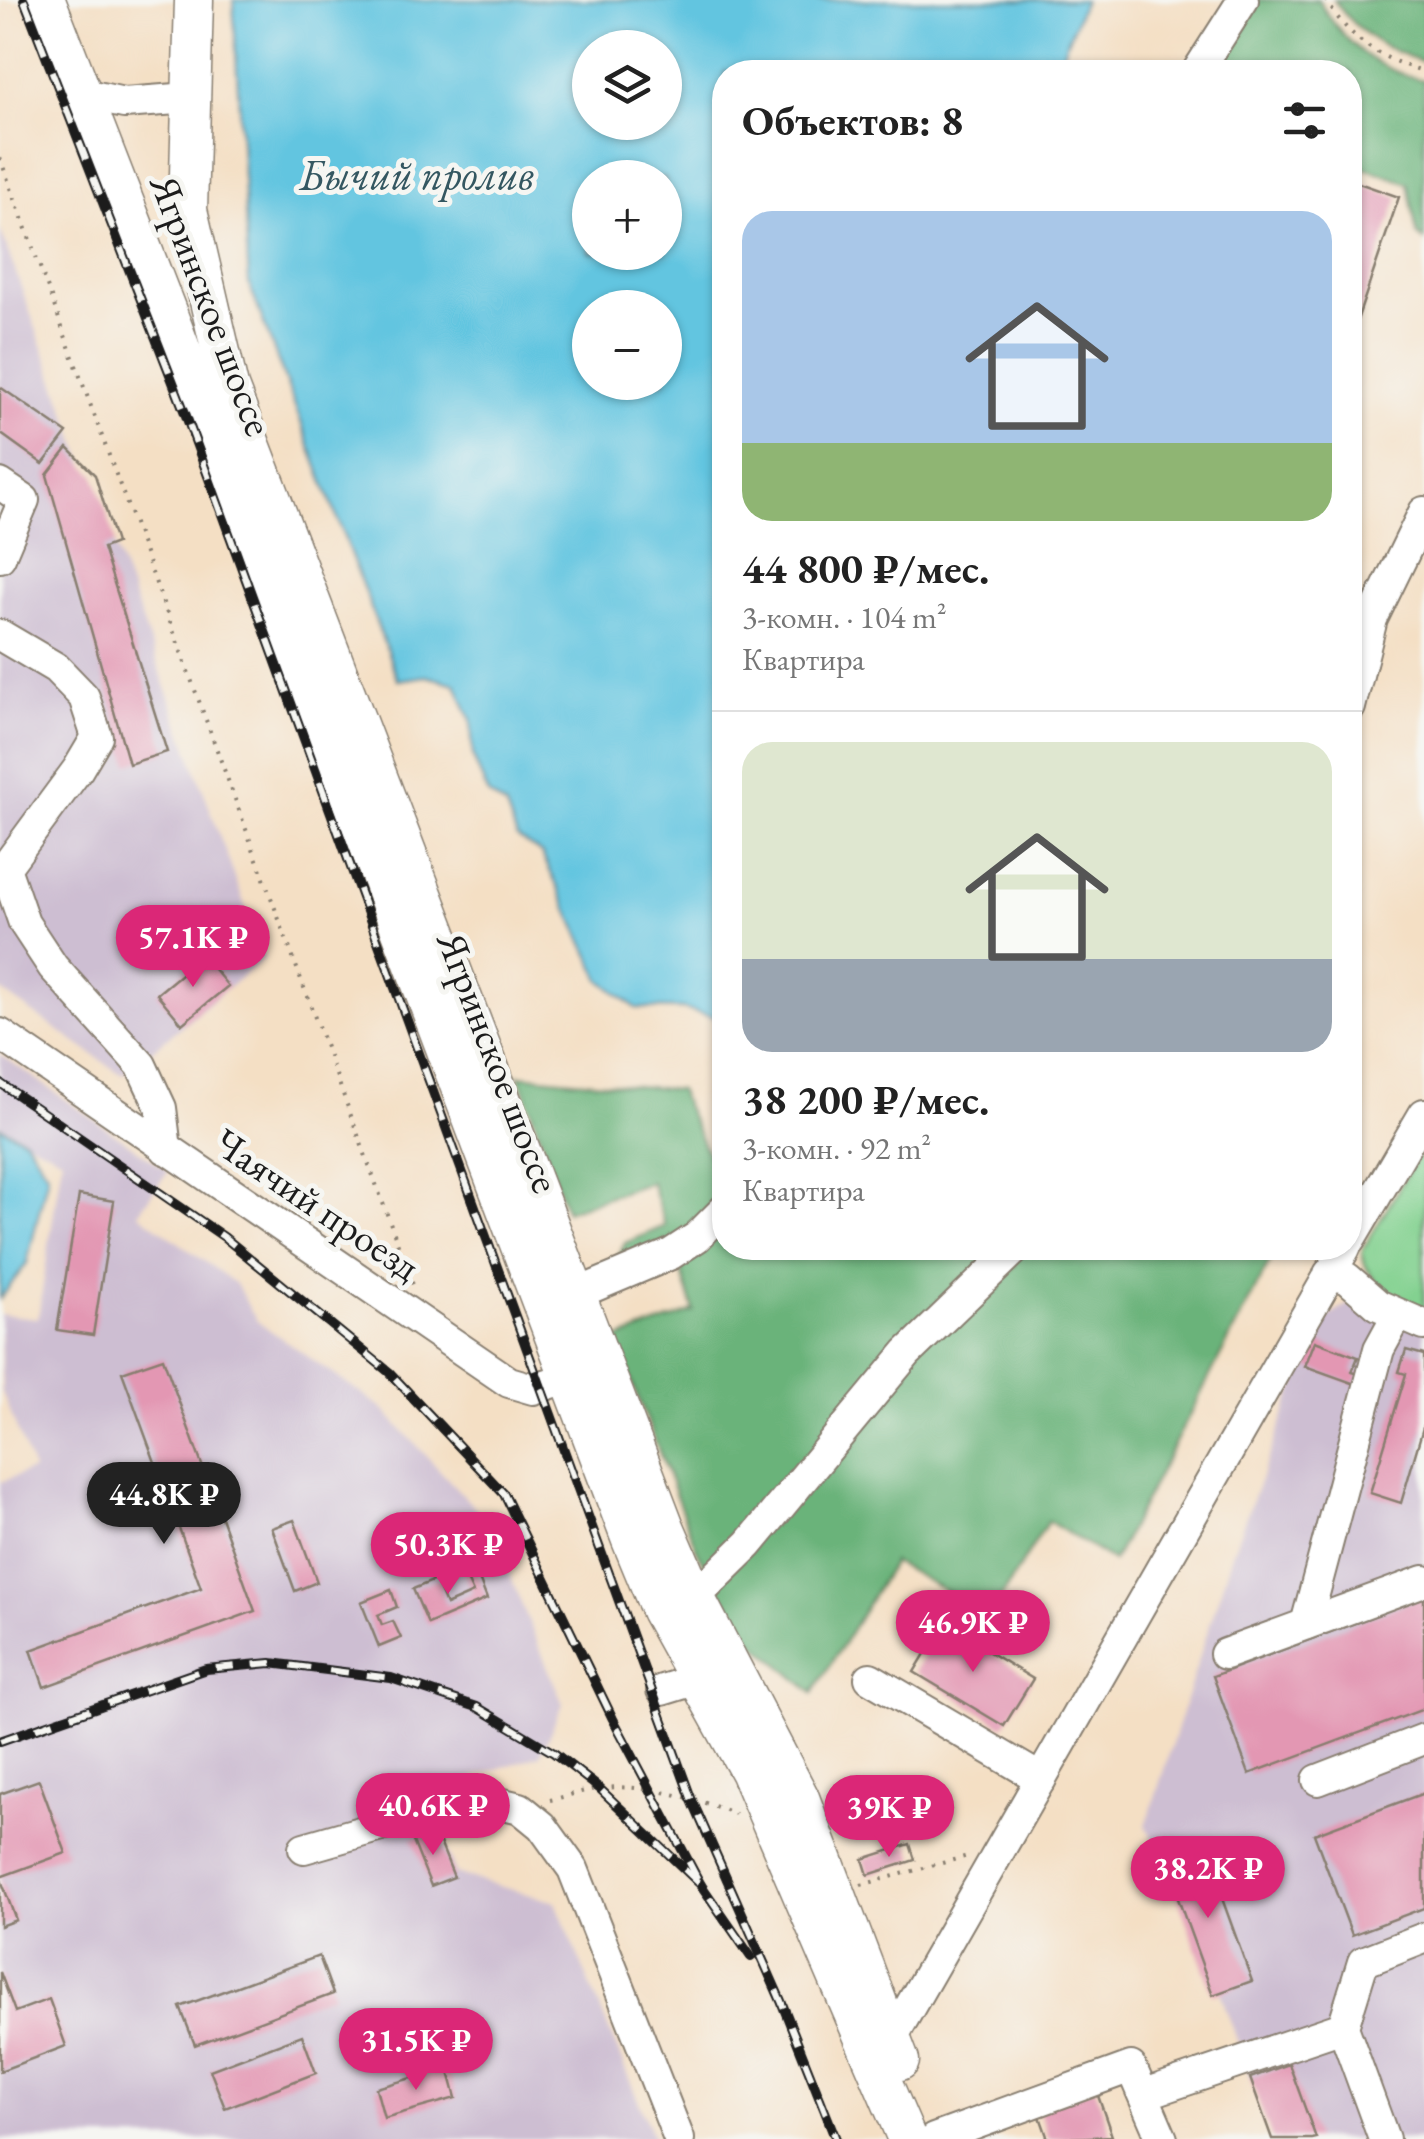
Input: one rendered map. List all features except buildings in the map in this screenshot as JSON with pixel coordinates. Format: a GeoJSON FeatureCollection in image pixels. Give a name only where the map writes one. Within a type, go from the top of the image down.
{"type":"FeatureCollection","features":[{"type":"Feature","properties":{"kind":"main road","name":"Ягринское шоссе"},"geometry":{"type":"LineString","coordinates":[[46,0],[586,1372],[660,1610],[749,1771],[803,1902],[931,2139]]}},
{"type":"Feature","properties":{"kind":"main road","name":"Ягринское шоссе"},"geometry":{"type":"LineString","coordinates":[[194,0],[188,210],[229,387],[576,1294],[586,1372],[695,1597],[800,1798],[880,2042],[907,2139]]}},
{"type":"Feature","properties":{"kind":"street"},"geometry":{"type":"LineString","coordinates":[[1204,60],[1243,0]]}},
{"type":"Feature","properties":{"kind":"street"},"geometry":{"type":"LineString","coordinates":[[83,94],[124,103],[190,98]]}},
{"type":"Feature","properties":{"kind":"street"},"geometry":{"type":"LineString","coordinates":[[0,484],[24,500],[0,557]]}},
{"type":"Feature","properties":{"kind":"street"},"geometry":{"type":"LineString","coordinates":[[1362,659],[1372,619],[1424,512]]}},
{"type":"Feature","properties":{"kind":"street"},"geometry":{"type":"LineString","coordinates":[[0,636],[56,668],[84,698],[97,737],[5,868],[24,923],[53,967],[140,1065],[161,1108],[166,1149]]}},
{"type":"Feature","properties":{"kind":"street","name":"Чаячий проезд"},"geometry":{"type":"LineString","coordinates":[[0,1034],[509,1382],[532,1388],[586,1372]]}},
{"type":"Feature","properties":{"kind":"street"},"geometry":{"type":"LineString","coordinates":[[1362,1205],[1424,1114]]}},
{"type":"Feature","properties":{"kind":"street"},"geometry":{"type":"LineString","coordinates":[[576,1294],[671,1254],[712,1222]]}},
{"type":"Feature","properties":{"kind":"street"},"geometry":{"type":"LineString","coordinates":[[695,1597],[749,1544],[907,1353],[1004,1260]]}},
{"type":"Feature","properties":{"kind":"street"},"geometry":{"type":"LineString","coordinates":[[880,2042],[1002,1847],[1338,1260]]}},
{"type":"Feature","properties":{"kind":"street"},"geometry":{"type":"LineString","coordinates":[[1306,1624],[1379,1349],[1410,1320],[1378,1306],[1346,1278],[1329,1274]]}},
{"type":"Feature","properties":{"kind":"street"},"geometry":{"type":"LineString","coordinates":[[1225,1654],[1424,1581]]}},
{"type":"Feature","properties":{"kind":"street"},"geometry":{"type":"LineString","coordinates":[[870,1678],[1041,1779]]}},
{"type":"Feature","properties":{"kind":"street"},"geometry":{"type":"LineString","coordinates":[[662,1690],[698,1679]]}},
{"type":"Feature","properties":{"kind":"street"},"geometry":{"type":"LineString","coordinates":[[1318,1780],[1424,1739]]}},
{"type":"Feature","properties":{"kind":"street"},"geometry":{"type":"LineString","coordinates":[[304,1848],[479,1798],[520,1808],[542,1826],[573,1869],[679,2139]]}},
{"type":"Feature","properties":{"kind":"street"},"geometry":{"type":"LineString","coordinates":[[1384,2139],[1343,2026],[1363,1962],[1424,1938]]}},
{"type":"Feature","properties":{"kind":"street"},"geometry":{"type":"LineString","coordinates":[[1146,2094],[1343,2026]]}},
{"type":"Feature","properties":{"kind":"street"},"geometry":{"type":"LineString","coordinates":[[931,2139],[1131,2067],[1146,2094],[1162,2139]]}},
{"type":"Feature","properties":{"kind":"path"},"geometry":{"type":"LineString","coordinates":[[1326,0],[1348,31],[1365,46],[1424,71]]}},
{"type":"Feature","properties":{"kind":"path"},"geometry":{"type":"LineString","coordinates":[[0,158],[428,1328]]}},
{"type":"Feature","properties":{"kind":"path"},"geometry":{"type":"LineString","coordinates":[[520,1808],[598,1788],[654,1791],[735,1813],[740,1822]]}},
{"type":"Feature","properties":{"kind":"path"},"geometry":{"type":"LineString","coordinates":[[846,1888],[1002,1847]]}},
{"type":"Feature","properties":{"kind":"shaded area"},"geometry":{"type":"Polygon","coordinates":[[[0,229],[264,958],[122,1075],[0,990],[0,229]]]}},
{"type":"Feature","properties":{"kind":"shaded area"},"geometry":{"type":"Polygon","coordinates":[[[0,1054],[168,1171],[138,1213],[236,1284],[257,1321],[382,1408],[487,1521],[563,1704],[540,1755],[425,1793],[456,1874],[556,1902],[654,2139],[0,2139],[0,1482],[33,1470],[2,1392],[0,1314],[38,1318],[62,1158],[0,1127],[0,1054]]]}},
{"type":"Feature","properties":{"kind":"shaded area"},"geometry":{"type":"Polygon","coordinates":[[[1424,1287],[1424,2139],[1272,2139],[1220,1992],[1203,1846],[1164,1860],[1146,1826],[1233,1551],[1319,1323],[1349,1304],[1424,1287]]]}},
{"type":"Feature","properties":{"kind":"green space"},"geometry":{"type":"Polygon","coordinates":[[[1255,0],[1318,0],[1339,30],[1362,52],[1389,69],[1424,80],[1424,241],[1417,234],[1408,183],[1362,167],[1362,60],[1215,60],[1255,0]]]}},
{"type":"Feature","properties":{"kind":"green space"},"geometry":{"type":"Polygon","coordinates":[[[1334,0],[1424,0],[1424,62],[1373,39],[1334,0]]]}},
{"type":"Feature","properties":{"kind":"green space"},"geometry":{"type":"Polygon","coordinates":[[[519,1075],[678,1090],[712,1163],[712,1260],[1271,1260],[1113,1561],[1048,1521],[990,1616],[893,1562],[813,1693],[749,1638],[698,1553],[616,1340],[694,1311],[673,1246],[634,1261],[618,1257],[625,1243],[665,1226],[651,1182],[566,1211],[519,1075]]]}},
{"type":"Feature","properties":{"kind":"green space"},"geometry":{"type":"Polygon","coordinates":[[[1424,1145],[1421,1310],[1382,1288],[1368,1271],[1362,1251],[1424,1145]]]}},
{"type":"Feature","properties":{"kind":"water","name":"Бычий пролив"},"geometry":{"type":"Polygon","coordinates":[[[233,0],[1084,0],[1060,60],[712,60],[712,1017],[683,1009],[636,1008],[601,980],[542,854],[517,838],[506,807],[488,794],[473,757],[471,720],[456,684],[426,676],[398,680],[249,284],[233,0]]]}},
{"type":"Feature","properties":{"kind":"water"},"geometry":{"type":"Polygon","coordinates":[[[0,1127],[25,1139],[48,1174],[27,1263],[0,1299],[0,1127]]]}},
{"type":"Feature","properties":{"kind":"railway"},"geometry":{"type":"LineString","coordinates":[[24,0],[185,413],[691,1798],[781,2001],[836,2139]]}},
{"type":"Feature","properties":{"kind":"railway"},"geometry":{"type":"LineString","coordinates":[[0,1083],[224,1237],[389,1372],[504,1494],[613,1719],[701,1885]]}},
{"type":"Feature","properties":{"kind":"railway"},"geometry":{"type":"LineString","coordinates":[[0,1741],[206,1669],[271,1663],[391,1678],[477,1707],[554,1753],[599,1788],[701,1885],[751,1957]]}}]}
